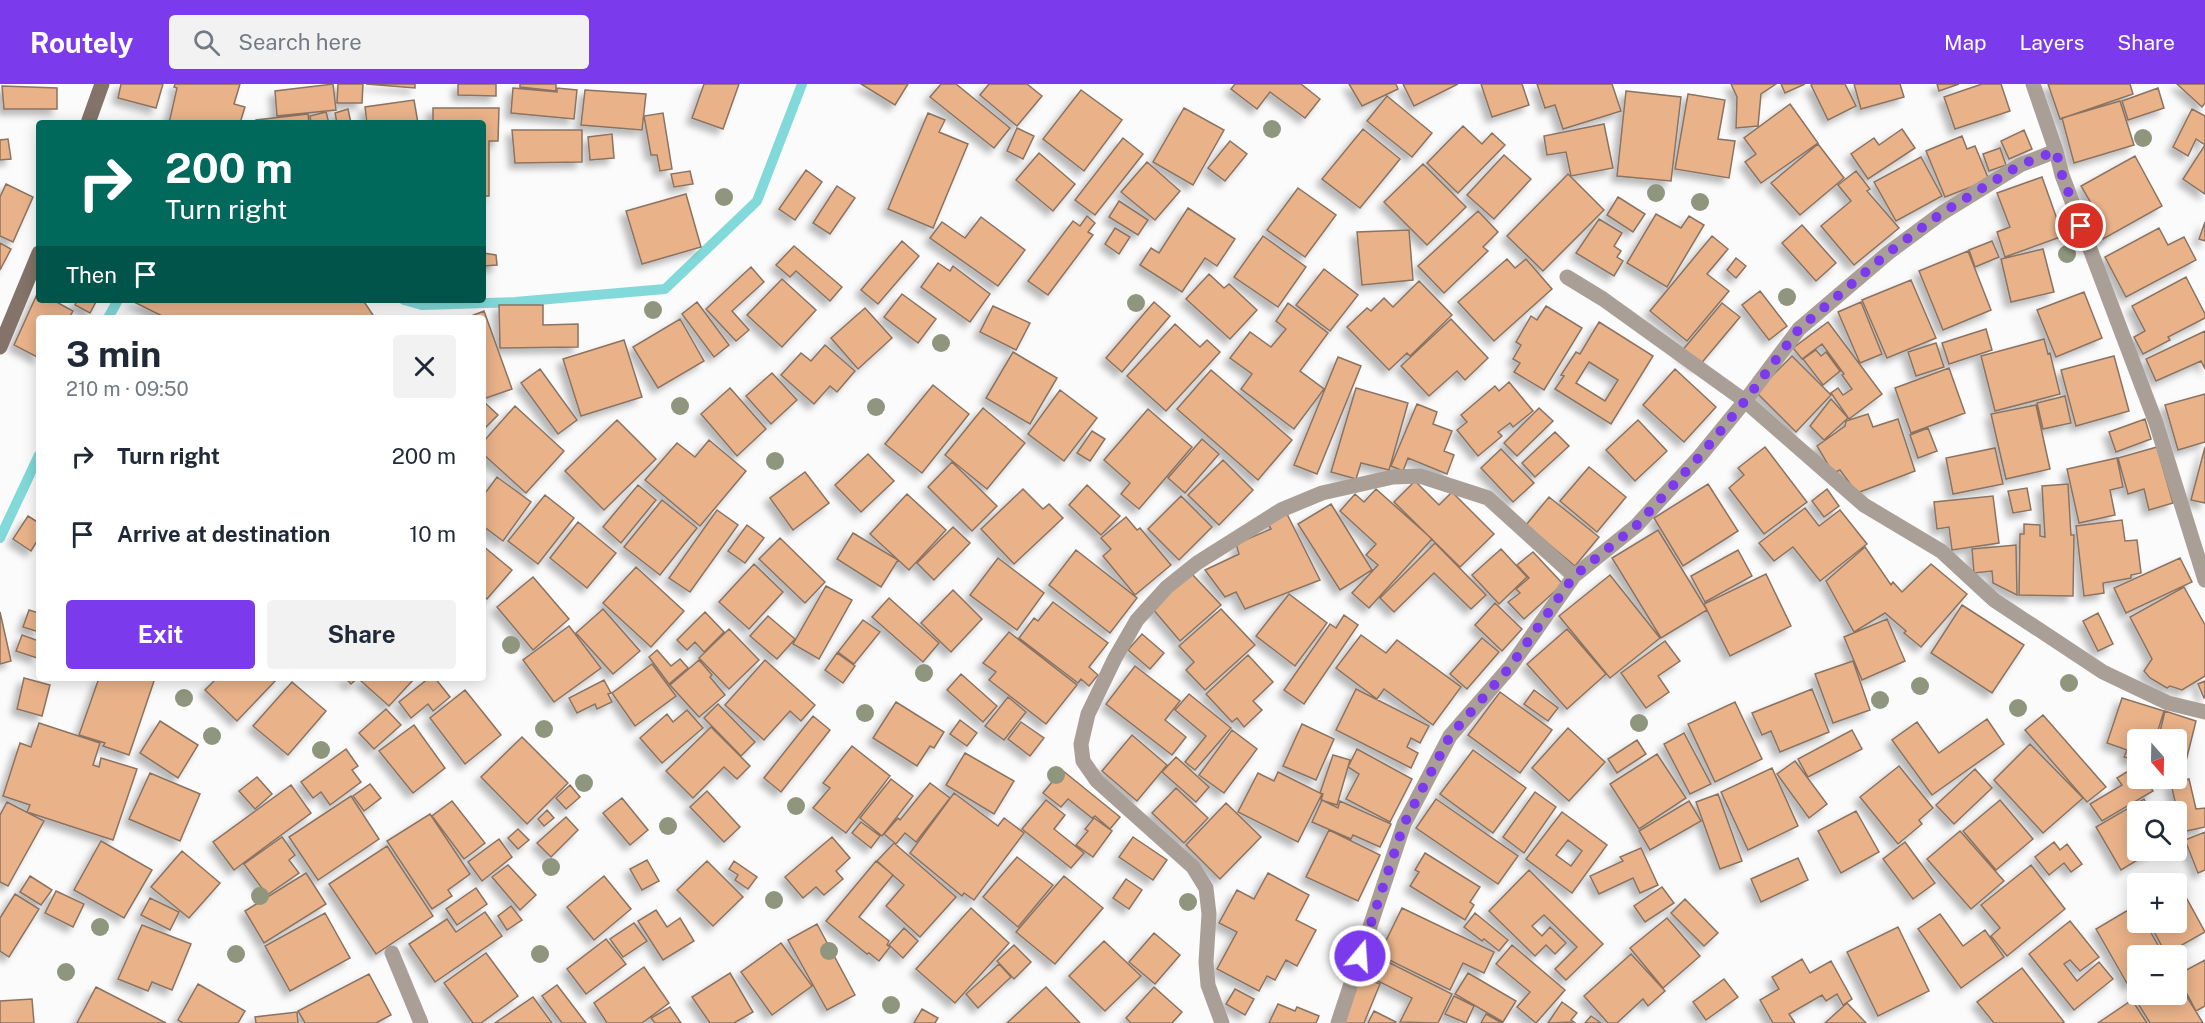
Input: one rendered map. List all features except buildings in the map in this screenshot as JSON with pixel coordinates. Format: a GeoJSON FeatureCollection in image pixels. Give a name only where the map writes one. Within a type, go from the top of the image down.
{"type":"FeatureCollection","features":[{"type":"Feature","properties":{"kind":"street"},"geometry":{"type":"LineString","coordinates":[[89,120],[102,84]]}},
{"type":"Feature","properties":{"kind":"street"},"geometry":{"type":"LineString","coordinates":[[2033,84],[2066,185],[2156,423],[2205,580]]}},
{"type":"Feature","properties":{"kind":"street"},"geometry":{"type":"LineString","coordinates":[[1338,1023],[1404,824],[1450,736],[1510,667],[1574,576],[1636,526],[1700,456],[1799,329],[1888,253],[1983,186],[2020,165],[2056,151]]}},
{"type":"Feature","properties":{"kind":"street"},"geometry":{"type":"LineString","coordinates":[[0,347],[36,260]]}},
{"type":"Feature","properties":{"kind":"street"},"geometry":{"type":"LineString","coordinates":[[1567,277],[1612,306],[1745,401],[1864,505],[1941,551],[1994,600],[2103,672],[2168,703],[2205,712]]}},
{"type":"Feature","properties":{"kind":"street"},"geometry":{"type":"LineString","coordinates":[[1222,1023],[1208,985],[1206,962],[1209,914],[1206,888],[1193,867],[1097,781],[1083,761],[1081,744],[1088,714],[1115,658],[1137,620],[1167,587],[1197,563],[1281,510],[1322,493],[1393,477],[1420,476],[1488,498],[1574,576]]}},
{"type":"Feature","properties":{"kind":"street"},"geometry":{"type":"LineString","coordinates":[[392,953],[421,1023]]}},
{"type":"Feature","properties":{"kind":"waterway"},"geometry":{"type":"LineString","coordinates":[[486,303],[665,289],[757,201],[802,84]]}},
{"type":"Feature","properties":{"kind":"waterway"},"geometry":{"type":"LineString","coordinates":[[110,315],[116,303]]}},
{"type":"Feature","properties":{"kind":"waterway"},"geometry":{"type":"LineString","coordinates":[[415,303],[422,305],[484,303]]}},
{"type":"Feature","properties":{"kind":"waterway"},"geometry":{"type":"LineString","coordinates":[[0,538],[36,461]]}},
{"type":"Feature","properties":{"kind":"route"},"geometry":{"type":"LineString","coordinates":[[1360,956],[1404,824],[1450,736],[1510,667],[1574,576],[1636,526],[1700,456],[1799,329],[1888,253],[1942,213],[2020,165],[2056,151],[2062,175],[2081,226]]}}]}
